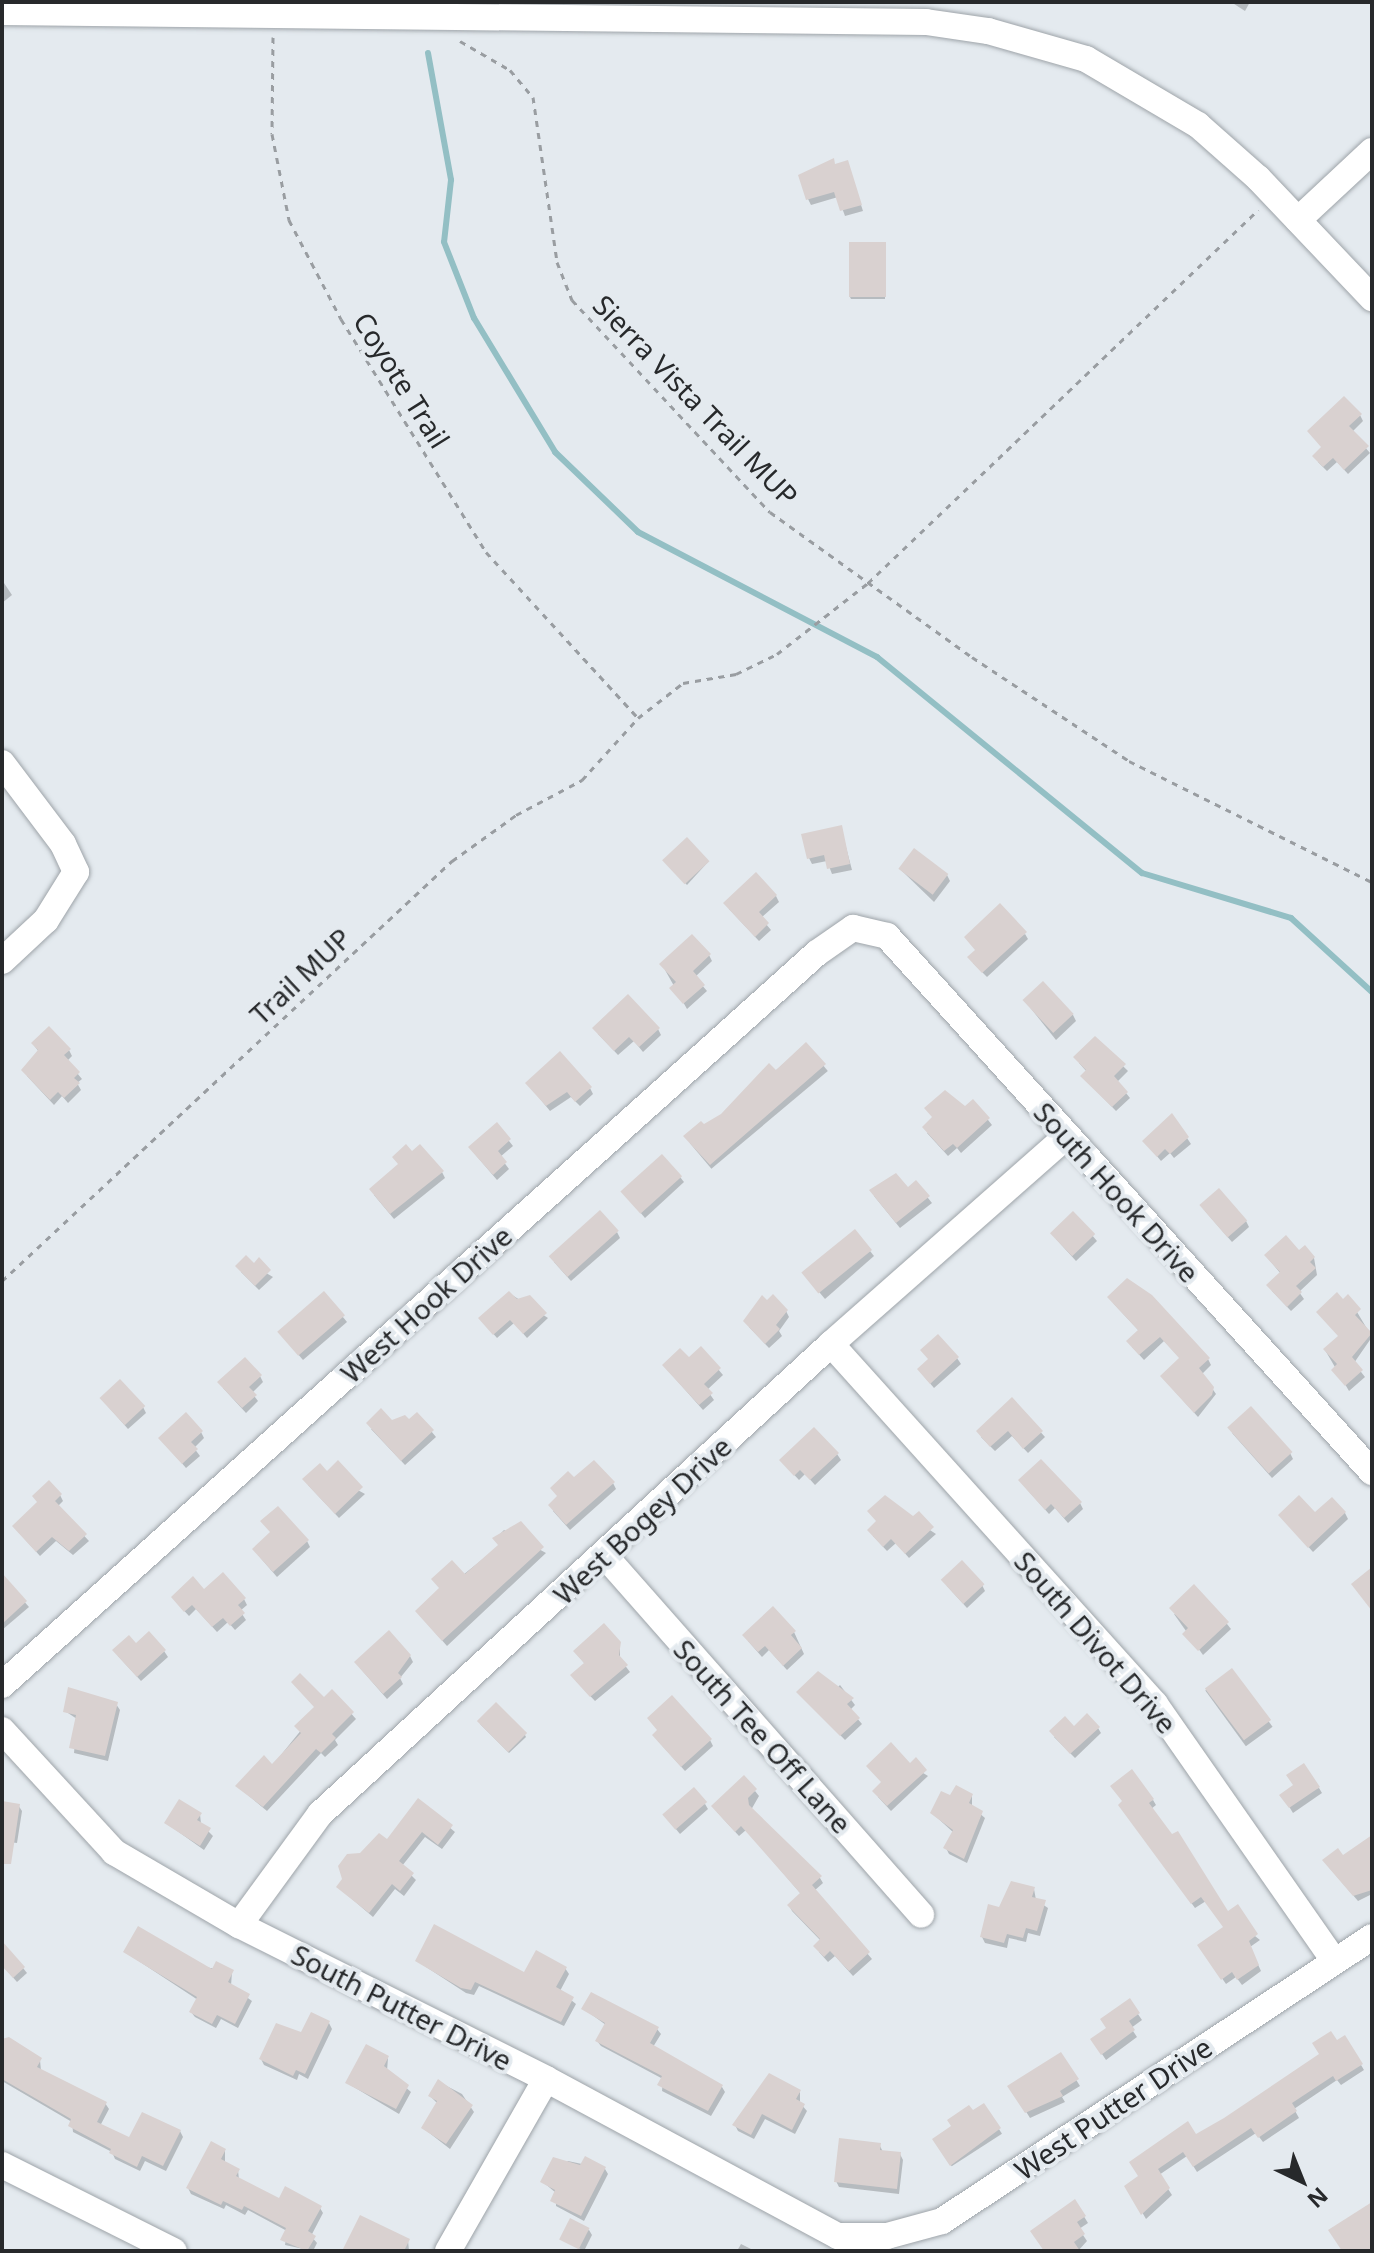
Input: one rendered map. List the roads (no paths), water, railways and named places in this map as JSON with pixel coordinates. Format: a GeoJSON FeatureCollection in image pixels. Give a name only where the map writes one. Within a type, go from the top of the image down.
{"type":"FeatureCollection","features":[{"type":"Feature","properties":{"kind":"street"},"geometry":{"type":"LineString","coordinates":[[2,12],[278,29],[604,9],[926,22],[1038,42],[1086,59],[1153,95],[1198,125],[1298,220],[1372,298]]}},
{"type":"Feature","properties":{"kind":"street"},"geometry":{"type":"LineString","coordinates":[[1298,220],[1372,151]]}},
{"type":"Feature","properties":{"kind":"street"},"geometry":{"type":"LineString","coordinates":[[2,763],[63,844],[76,872],[46,920],[2,961]]}},
{"type":"Feature","properties":{"kind":"street","name":"South Hook Drive"},"geometry":{"type":"LineString","coordinates":[[853,928],[887,936],[1372,1472]]}},
{"type":"Feature","properties":{"kind":"street","name":"West Hook Drive"},"geometry":{"type":"LineString","coordinates":[[2,1685],[817,953],[853,928]]}},
{"type":"Feature","properties":{"kind":"street","name":"West Bogey Drive"},"geometry":{"type":"LineString","coordinates":[[239,1925],[320,1814],[605,1556],[831,1344],[1067,1136]]}},
{"type":"Feature","properties":{"kind":"street","name":"South Divot Drive"},"geometry":{"type":"LineString","coordinates":[[831,1344],[1155,1704],[1334,1961]]}},
{"type":"Feature","properties":{"kind":"street","name":"South Tee Off Lane"},"geometry":{"type":"LineString","coordinates":[[605,1556],[921,1914]]}},
{"type":"Feature","properties":{"kind":"street","name":"South Putter Drive"},"geometry":{"type":"LineString","coordinates":[[2,1730],[114,1852],[239,1925],[546,2079],[838,2236]]}},
{"type":"Feature","properties":{"kind":"street","name":"West Putter Drive"},"geometry":{"type":"LineString","coordinates":[[838,2236],[887,2236],[942,2221],[1372,1937]]}},
{"type":"Feature","properties":{"kind":"street"},"geometry":{"type":"LineString","coordinates":[[448,2251],[546,2079]]}},
{"type":"Feature","properties":{"kind":"street"},"geometry":{"type":"LineString","coordinates":[[2,2165],[174,2251]]}},
{"type":"Feature","properties":{"kind":"waterway"},"geometry":{"type":"LineString","coordinates":[[428,53],[451,180],[444,242],[474,318],[555,452],[638,532],[877,657],[1142,873],[1291,918],[1372,992]]}}]}
